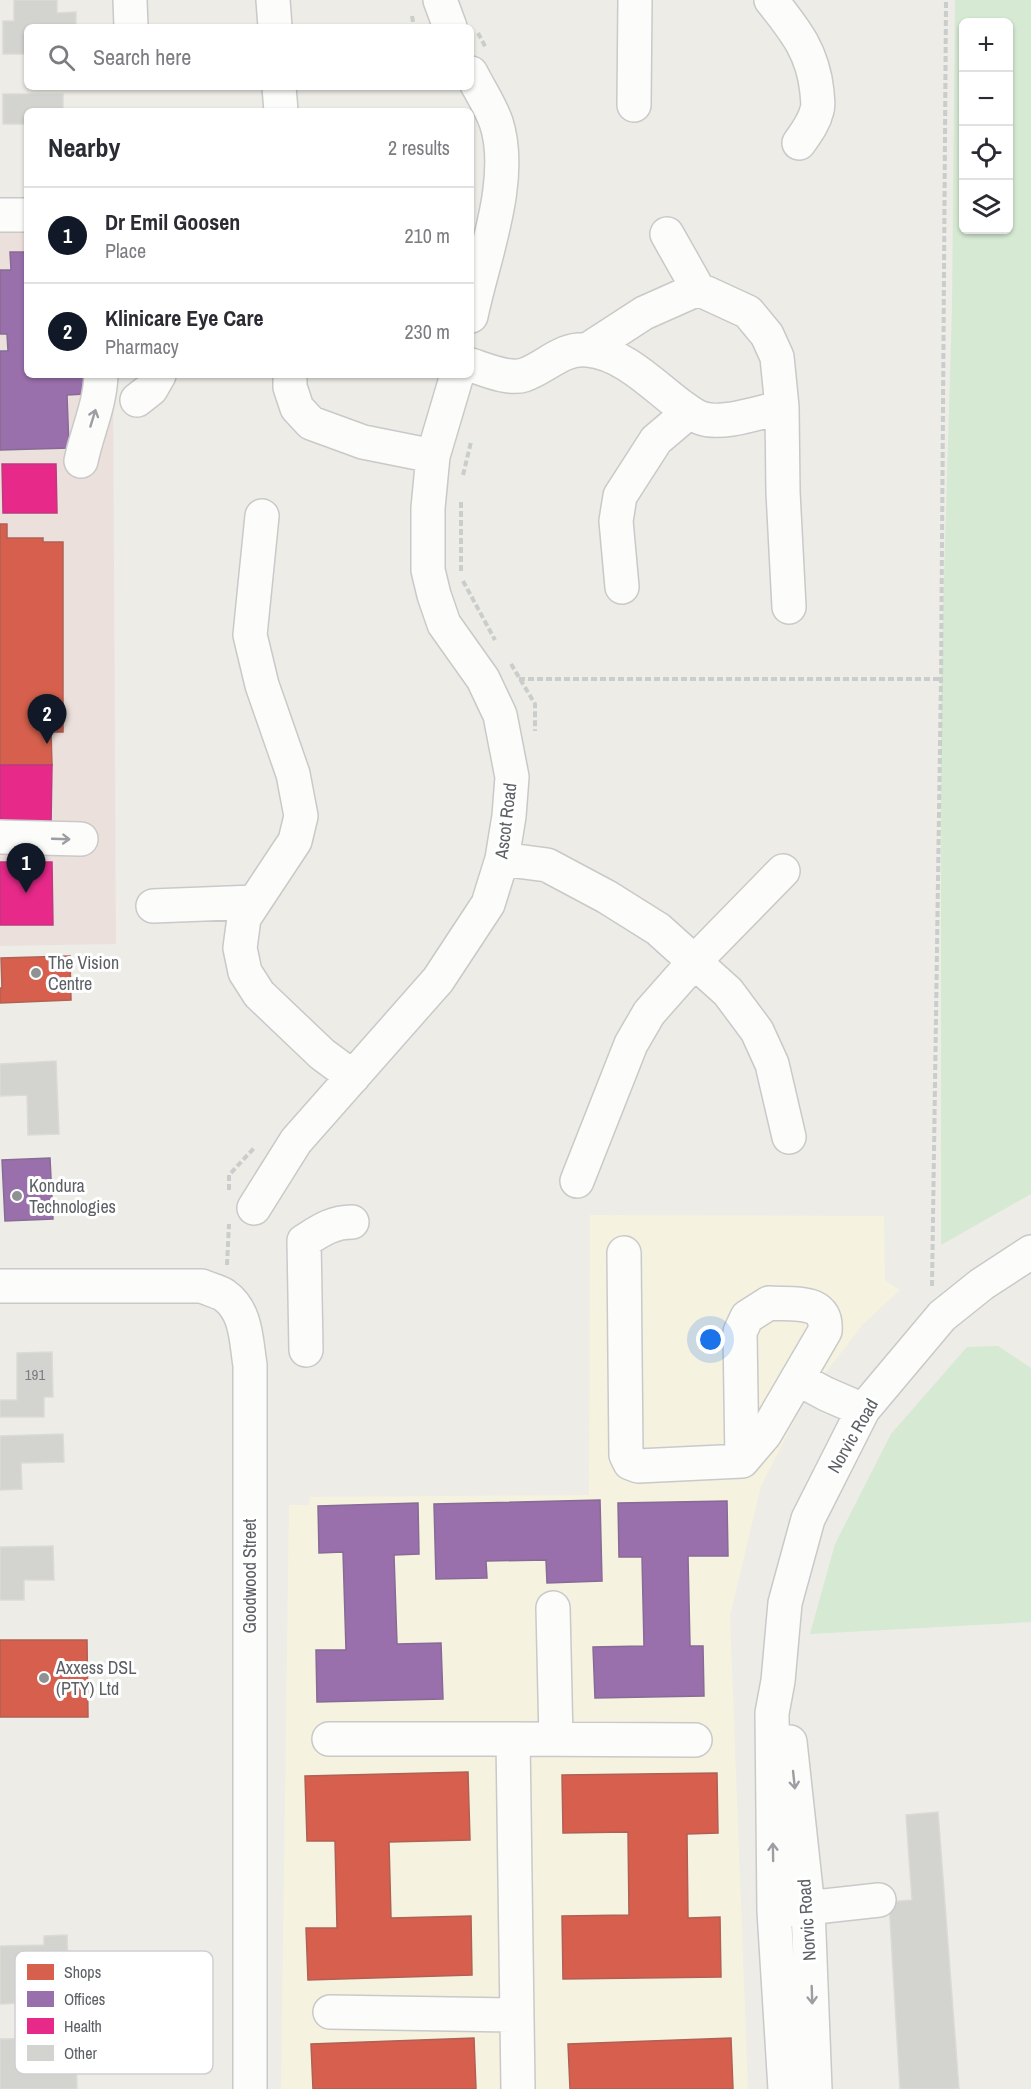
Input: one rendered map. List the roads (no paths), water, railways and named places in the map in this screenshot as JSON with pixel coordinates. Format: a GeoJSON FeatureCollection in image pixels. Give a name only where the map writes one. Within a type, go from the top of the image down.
{"type":"FeatureCollection","features":[{"type":"Feature","properties":{"kind":"street"},"geometry":{"type":"LineString","coordinates":[[130,0],[131,24]]}},
{"type":"Feature","properties":{"kind":"street"},"geometry":{"type":"LineString","coordinates":[[273,0],[274,24]]}},
{"type":"Feature","properties":{"kind":"street"},"geometry":{"type":"LineString","coordinates":[[440,0],[449,24]]}},
{"type":"Feature","properties":{"kind":"street"},"geometry":{"type":"LineString","coordinates":[[634,105],[635,0]]}},
{"type":"Feature","properties":{"kind":"street"},"geometry":{"type":"LineString","coordinates":[[771,0],[800,36],[811,59],[818,108],[809,129],[799,143]]}},
{"type":"Feature","properties":{"kind":"street"},"geometry":{"type":"LineString","coordinates":[[474,79],[496,121],[501,142],[502,170],[501,193],[474,304]]}},
{"type":"Feature","properties":{"kind":"street"},"geometry":{"type":"LineString","coordinates":[[279,90],[281,108]]}},
{"type":"Feature","properties":{"kind":"street"},"geometry":{"type":"LineString","coordinates":[[0,215],[24,215]]}},
{"type":"Feature","properties":{"kind":"street"},"geometry":{"type":"LineString","coordinates":[[667,234],[698,289],[748,312],[767,335],[777,357],[782,408],[783,492],[789,607]]}},
{"type":"Feature","properties":{"kind":"street"},"geometry":{"type":"LineString","coordinates":[[587,350],[644,313],[698,289]]}},
{"type":"Feature","properties":{"kind":"street"},"geometry":{"type":"LineString","coordinates":[[474,365],[496,374],[523,376],[563,353],[587,350],[614,358],[643,375],[689,412],[702,419],[722,420],[782,408]]}},
{"type":"Feature","properties":{"kind":"street"},"geometry":{"type":"LineString","coordinates":[[81,461],[86,436],[94,417],[100,378]]}},
{"type":"Feature","properties":{"kind":"street"},"geometry":{"type":"LineString","coordinates":[[137,400],[150,389],[157,378]]}},
{"type":"Feature","properties":{"kind":"street"},"geometry":{"type":"LineString","coordinates":[[290,378],[290,387],[297,408],[310,423],[363,442],[433,456]]}},
{"type":"Feature","properties":{"kind":"street","name":"Ascot Road"},"geometry":{"type":"LineString","coordinates":[[237,1208],[438,980],[488,904],[502,859],[512,777],[500,715],[483,679],[444,624],[428,570],[428,519],[433,456],[456,378]]}},
{"type":"Feature","properties":{"kind":"street"},"geometry":{"type":"LineString","coordinates":[[621,587],[616,521],[620,496],[656,440],[689,412]]}},
{"type":"Feature","properties":{"kind":"street"},"geometry":{"type":"LineString","coordinates":[[262,516],[250,635],[262,685],[293,774],[301,816],[295,841],[243,918],[240,948],[245,972],[259,994],[322,1054],[352,1077]]}},
{"type":"Feature","properties":{"kind":"street"},"geometry":{"type":"LineString","coordinates":[[0,837],[81,839]]}},
{"type":"Feature","properties":{"kind":"street"},"geometry":{"type":"LineString","coordinates":[[502,859],[547,865],[587,886],[658,929],[728,992],[757,1031],[772,1064],[789,1137]]}},
{"type":"Feature","properties":{"kind":"street"},"geometry":{"type":"LineString","coordinates":[[578,1181],[631,1044],[649,1013],[694,962],[783,872]]}},
{"type":"Feature","properties":{"kind":"street"},"geometry":{"type":"LineString","coordinates":[[153,906],[254,902]]}},
{"type":"Feature","properties":{"kind":"street"},"geometry":{"type":"LineString","coordinates":[[306,1350],[304,1241],[326,1227],[339,1222],[352,1222]]}},
{"type":"Feature","properties":{"kind":"street","name":"Norvic Road"},"geometry":{"type":"LineString","coordinates":[[785,2089],[774,1911],[772,1713],[778,1681],[785,1603],[808,1519],[863,1410],[942,1316],[982,1284],[1031,1252]]}},
{"type":"Feature","properties":{"kind":"street"},"geometry":{"type":"LineString","coordinates":[[624,1253],[626,1455],[630,1462],[638,1466],[741,1461],[765,1434],[825,1331],[826,1321],[822,1313],[816,1307],[769,1303],[747,1317],[740,1332],[741,1461]]}},
{"type":"Feature","properties":{"kind":"street","name":"Goodwood Street"},"geometry":{"type":"LineString","coordinates":[[0,1287],[201,1286],[224,1295],[236,1308],[245,1328],[250,1365],[250,2089]]}},
{"type":"Feature","properties":{"kind":"street"},"geometry":{"type":"LineString","coordinates":[[798,1378],[826,1394],[863,1410]]}},
{"type":"Feature","properties":{"kind":"street"},"geometry":{"type":"LineString","coordinates":[[553,1608],[556,1739]]}},
{"type":"Feature","properties":{"kind":"street","name":"Norvic Road"},"geometry":{"type":"LineString","coordinates":[[778,1681],[791,1745],[808,1908],[815,2089]]}},
{"type":"Feature","properties":{"kind":"street"},"geometry":{"type":"LineString","coordinates":[[329,1739],[695,1740]]}},
{"type":"Feature","properties":{"kind":"street"},"geometry":{"type":"LineString","coordinates":[[513,1739],[518,2089]]}},
{"type":"Feature","properties":{"kind":"street"},"geometry":{"type":"LineString","coordinates":[[774,1911],[879,1900]]}},
{"type":"Feature","properties":{"kind":"street"},"geometry":{"type":"LineString","coordinates":[[330,2012],[517,2015]]}},
{"type":"Feature","properties":{"kind":"place","name":"Klinicare Eye Care"},"geometry":{"type":"Point","coordinates":[47,744]}},
{"type":"Feature","properties":{"kind":"place","name":"Dr Emil Goosen"},"geometry":{"type":"Point","coordinates":[26,893]}},
{"type":"Feature","properties":{"kind":"place","name":"The Vision Centre"},"geometry":{"type":"Point","coordinates":[36,973]}},
{"type":"Feature","properties":{"kind":"place","name":"Kondura Technologies"},"geometry":{"type":"Point","coordinates":[17,1196]}},
{"type":"Feature","properties":{"kind":"place","name":"Axxess DSL (PTY) Ltd"},"geometry":{"type":"Point","coordinates":[44,1678]}}]}
